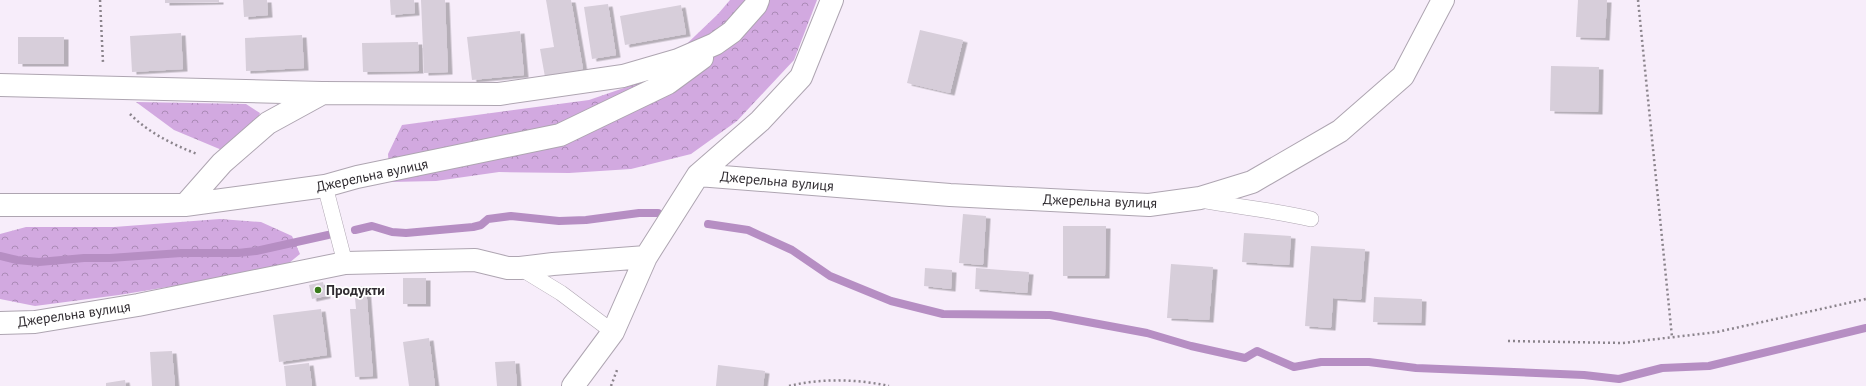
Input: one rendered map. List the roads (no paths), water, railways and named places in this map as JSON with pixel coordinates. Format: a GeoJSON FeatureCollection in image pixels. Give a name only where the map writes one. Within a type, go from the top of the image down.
{"type":"FeatureCollection","features":[{"type":"Feature","properties":{"kind":"street","name":"Джерельна вулиця"},"geometry":{"type":"LineString","coordinates":[[0,205],[184,204],[325,186],[357,177],[560,136],[668,83],[695,65],[715,44],[732,32],[756,5],[758,0]]}},
{"type":"Feature","properties":{"kind":"street","name":"Джерельна вулиця"},"geometry":{"type":"LineString","coordinates":[[573,386],[613,332],[646,257],[698,175],[760,121],[801,76],[832,0]]}},
{"type":"Feature","properties":{"kind":"street","name":"Джерельна вулиця"},"geometry":{"type":"LineString","coordinates":[[698,175],[958,196],[1149,205],[1196,199],[1252,182],[1340,131],[1404,76],[1443,0]]}},
{"type":"Feature","properties":{"kind":"street","name":"Джерельна вулиця"},"geometry":{"type":"LineString","coordinates":[[0,85],[322,93],[499,94],[623,76],[678,60],[715,44]]}},
{"type":"Feature","properties":{"kind":"street"},"geometry":{"type":"LineString","coordinates":[[184,204],[222,163],[268,123],[322,93]]}},
{"type":"Feature","properties":{"kind":"street","name":"Джерельна вулиця"},"geometry":{"type":"LineString","coordinates":[[0,324],[35,322],[138,305],[345,263],[475,260],[508,268],[520,268],[552,264],[646,257]]}},
{"type":"Feature","properties":{"kind":"lane"},"geometry":{"type":"LineString","coordinates":[[325,186],[345,263]]}},
{"type":"Feature","properties":{"kind":"lane"},"geometry":{"type":"LineString","coordinates":[[1196,199],[1233,206],[1282,212],[1311,219]]}},
{"type":"Feature","properties":{"kind":"lane"},"geometry":{"type":"LineString","coordinates":[[520,268],[562,293],[613,332]]}},
{"type":"Feature","properties":{"kind":"waterway"},"geometry":{"type":"LineString","coordinates":[[355,230],[372,226],[392,232],[406,233],[473,227],[481,225],[488,219],[511,216],[559,221],[586,220],[639,213],[658,213]]}},
{"type":"Feature","properties":{"kind":"waterway"},"geometry":{"type":"LineString","coordinates":[[708,224],[748,230],[792,250],[830,276],[891,301],[943,314],[1050,315],[1147,333],[1191,346],[1245,358],[1257,351],[1294,367],[1321,362],[1369,362],[1416,368],[1584,375],[1619,379],[1662,368],[1709,366],[1866,328]]}},
{"type":"Feature","properties":{"kind":"waterway"},"geometry":{"type":"LineString","coordinates":[[0,256],[17,260],[39,262],[181,253],[238,253],[256,251],[328,235]]}},
{"type":"Feature","properties":{"kind":"place","name":"Продукти"},"geometry":{"type":"Point","coordinates":[318,290]}}]}
